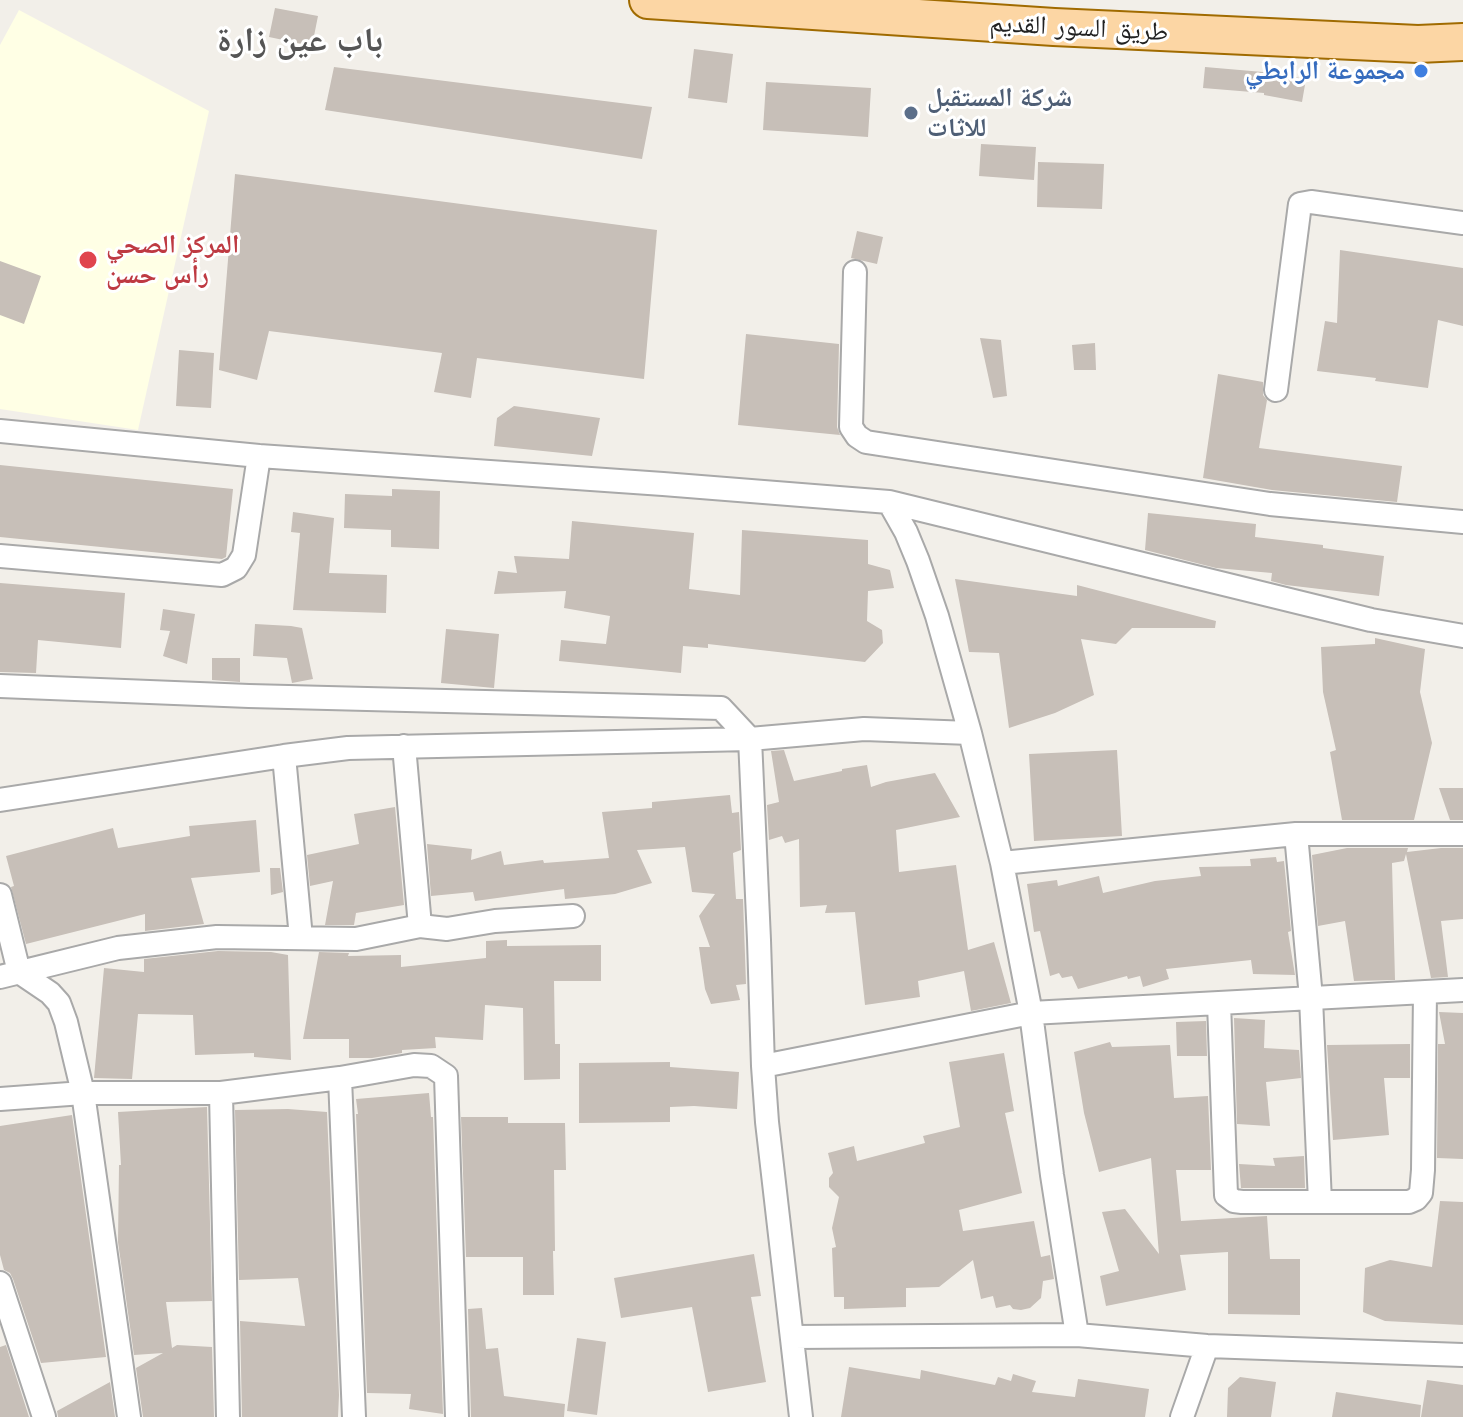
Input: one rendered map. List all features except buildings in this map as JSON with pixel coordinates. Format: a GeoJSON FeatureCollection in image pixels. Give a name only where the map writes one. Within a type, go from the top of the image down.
{"type":"FeatureCollection","features":[{"type":"Feature","properties":{"kind":"main road","name":"طريق السور القديم"},"geometry":{"type":"LineString","coordinates":[[648,0],[1056,14],[1418,44],[1463,42]]}},
{"type":"Feature","properties":{"kind":"street"},"geometry":{"type":"LineString","coordinates":[[1276,390],[1300,204],[1311,202],[1463,223]]}},
{"type":"Feature","properties":{"kind":"street"},"geometry":{"type":"LineString","coordinates":[[855,272],[851,427],[866,442],[1270,504],[1463,522]]}},
{"type":"Feature","properties":{"kind":"street"},"geometry":{"type":"LineString","coordinates":[[0,431],[259,456],[889,502],[1357,617],[1463,636]]}},
{"type":"Feature","properties":{"kind":"street"},"geometry":{"type":"LineString","coordinates":[[0,556],[222,575],[236,568],[244,555],[259,456]]}},
{"type":"Feature","properties":{"kind":"street"},"geometry":{"type":"LineString","coordinates":[[889,502],[906,532],[937,616],[1002,863],[1031,1013],[1077,1335]]}},
{"type":"Feature","properties":{"kind":"street"},"geometry":{"type":"LineString","coordinates":[[0,686],[249,696],[721,708],[750,739],[767,1122],[801,1417]]}},
{"type":"Feature","properties":{"kind":"street"},"geometry":{"type":"LineString","coordinates":[[0,800],[348,748],[750,739],[864,729],[970,733]]}},
{"type":"Feature","properties":{"kind":"street"},"geometry":{"type":"LineString","coordinates":[[404,746],[420,926]]}},
{"type":"Feature","properties":{"kind":"street"},"geometry":{"type":"LineString","coordinates":[[284,756],[301,938]]}},
{"type":"Feature","properties":{"kind":"street"},"geometry":{"type":"LineString","coordinates":[[1002,863],[1296,834],[1463,834]]}},
{"type":"Feature","properties":{"kind":"street"},"geometry":{"type":"LineString","coordinates":[[1296,834],[1311,998],[1320,1202]]}},
{"type":"Feature","properties":{"kind":"street"},"geometry":{"type":"LineString","coordinates":[[0,895],[10,974]]}},
{"type":"Feature","properties":{"kind":"street"},"geometry":{"type":"LineString","coordinates":[[10,974],[118,948],[217,937],[356,939],[420,926],[447,929],[495,921],[573,916]]}},
{"type":"Feature","properties":{"kind":"street"},"geometry":{"type":"LineString","coordinates":[[10,974],[50,993],[59,1003],[66,1022],[83,1093],[129,1417]]}},
{"type":"Feature","properties":{"kind":"street"},"geometry":{"type":"LineString","coordinates":[[763,1066],[1031,1013],[1463,990]]}},
{"type":"Feature","properties":{"kind":"street"},"geometry":{"type":"LineString","coordinates":[[1219,1003],[1226,1195],[1242,1202],[1409,1202],[1421,1193],[1423,1170],[1425,992]]}},
{"type":"Feature","properties":{"kind":"street"},"geometry":{"type":"LineString","coordinates":[[0,1099],[83,1093],[221,1093],[414,1065],[431,1066],[446,1076],[457,1417]]}},
{"type":"Feature","properties":{"kind":"street"},"geometry":{"type":"LineString","coordinates":[[340,1078],[354,1417]]}},
{"type":"Feature","properties":{"kind":"street"},"geometry":{"type":"LineString","coordinates":[[221,1093],[228,1417]]}},
{"type":"Feature","properties":{"kind":"street"},"geometry":{"type":"LineString","coordinates":[[0,1283],[44,1417]]}},
{"type":"Feature","properties":{"kind":"street"},"geometry":{"type":"LineString","coordinates":[[793,1337],[1077,1335],[1207,1346],[1463,1355]]}},
{"type":"Feature","properties":{"kind":"street"},"geometry":{"type":"LineString","coordinates":[[1182,1417],[1207,1346]]}},
{"type":"Feature","properties":{"kind":"shaded area","name":"المركز الصحي رأس حسن"},"geometry":{"type":"Polygon","coordinates":[[[19,10],[209,111],[138,430],[0,409],[0,45],[19,10]]]}},
{"type":"Feature","properties":{"kind":"place","name":"مجموعة الرابطي"},"geometry":{"type":"Point","coordinates":[1421,71]}},
{"type":"Feature","properties":{"kind":"place","name":"شركة المستقبل للاثات"},"geometry":{"type":"Point","coordinates":[911,113]}},
{"type":"Feature","properties":{"kind":"place","name":"المركز الصحي رأس حسن"},"geometry":{"type":"Point","coordinates":[88,260]}},
{"type":"Feature","properties":{"kind":"district","name":"باب عين زارة"},"geometry":{"type":"Point","coordinates":[300,41]}}]}
